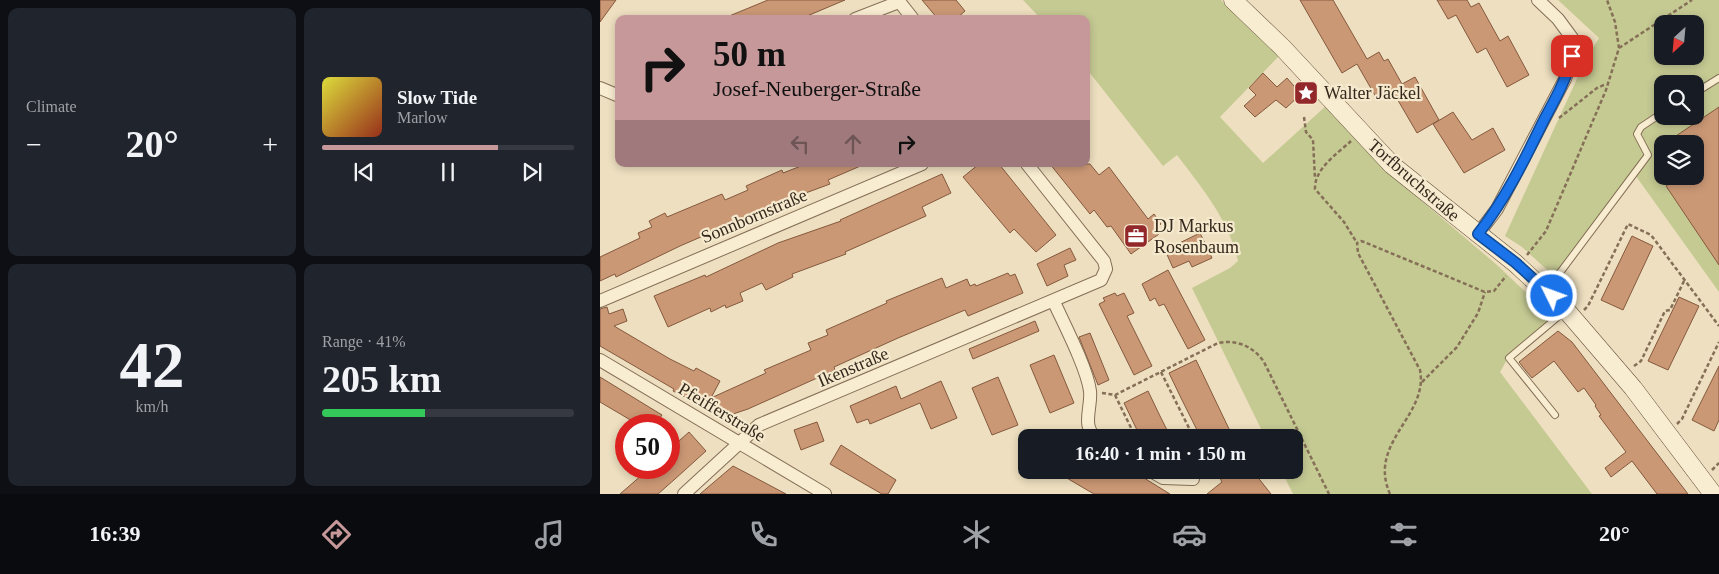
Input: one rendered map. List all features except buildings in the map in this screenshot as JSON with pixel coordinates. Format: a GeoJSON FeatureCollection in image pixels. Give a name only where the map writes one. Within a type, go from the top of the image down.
{"type":"FeatureCollection","features":[{"type":"Feature","properties":{"kind":"main road","name":"Torfbruchstraße"},"geometry":{"type":"LineString","coordinates":[[1233,0],[1282,47],[1359,133],[1392,165],[1516,263],[1547,290],[1621,374],[1713,494]]}},
{"type":"Feature","properties":{"kind":"street"},"geometry":{"type":"LineString","coordinates":[[1478,234],[1498,209],[1570,66],[1573,46],[1572,38],[1565,27],[1538,0]]}},
{"type":"Feature","properties":{"kind":"street"},"geometry":{"type":"LineString","coordinates":[[865,15],[899,1],[910,15]]}},
{"type":"Feature","properties":{"kind":"street"},"geometry":{"type":"LineString","coordinates":[[600,88],[615,94]]}},
{"type":"Feature","properties":{"kind":"street","name":"Sonnbornstraße"},"geometry":{"type":"LineString","coordinates":[[600,301],[915,167]]}},
{"type":"Feature","properties":{"kind":"street","name":"Ikenstraße"},"geometry":{"type":"LineString","coordinates":[[684,494],[759,425],[1054,302],[1101,280],[1104,274],[1104,261],[1028,167]]}},
{"type":"Feature","properties":{"kind":"street"},"geometry":{"type":"LineString","coordinates":[[1054,302],[1088,380],[1090,392],[1089,429]]}},
{"type":"Feature","properties":{"kind":"street","name":"Pfeifferstraße"},"geometry":{"type":"LineString","coordinates":[[600,360],[825,494]]}},
{"type":"Feature","properties":{"kind":"street"},"geometry":{"type":"LineString","coordinates":[[1168,479],[1193,479]]}},
{"type":"Feature","properties":{"kind":"lane"},"geometry":{"type":"LineString","coordinates":[[1704,87],[1719,78]]}},
{"type":"Feature","properties":{"kind":"lane"},"geometry":{"type":"LineString","coordinates":[[1547,290],[1648,155],[1637,134],[1641,127],[1654,118]]}},
{"type":"Feature","properties":{"kind":"lane"},"geometry":{"type":"LineString","coordinates":[[1555,415],[1509,358],[1570,314]]}},
{"type":"Feature","properties":{"kind":"path"},"geometry":{"type":"LineString","coordinates":[[1357,243],[1364,242],[1485,292],[1494,291],[1516,263],[1532,252],[1546,231],[1600,108],[1606,84],[1619,48],[1615,22],[1607,0]]}},
{"type":"Feature","properties":{"kind":"path"},"geometry":{"type":"LineString","coordinates":[[1619,48],[1690,1]]}},
{"type":"Feature","properties":{"kind":"path"},"geometry":{"type":"LineString","coordinates":[[1548,113],[1559,119],[1597,88],[1606,84]]}},
{"type":"Feature","properties":{"kind":"path"},"geometry":{"type":"LineString","coordinates":[[1304,117],[1306,132],[1313,140],[1315,189],[1344,222],[1357,243],[1358,254],[1420,370],[1422,382]]}},
{"type":"Feature","properties":{"kind":"path"},"geometry":{"type":"LineString","coordinates":[[1315,183],[1325,165],[1359,133]]}},
{"type":"Feature","properties":{"kind":"path"},"geometry":{"type":"LineString","coordinates":[[1570,314],[1588,306],[1628,224],[1651,236],[1719,326]]}},
{"type":"Feature","properties":{"kind":"path"},"geometry":{"type":"LineString","coordinates":[[1621,374],[1641,361],[1665,312],[1670,310],[1684,281]]}},
{"type":"Feature","properties":{"kind":"path"},"geometry":{"type":"LineString","coordinates":[[1390,494],[1386,465],[1388,449],[1415,403],[1422,382],[1457,347],[1478,314],[1485,292]]}},
{"type":"Feature","properties":{"kind":"path"},"geometry":{"type":"LineString","coordinates":[[1090,392],[1115,395],[1218,343],[1231,342],[1255,350],[1264,362],[1329,494]]}},
{"type":"Feature","properties":{"kind":"path"},"geometry":{"type":"LineString","coordinates":[[1666,433],[1682,420],[1719,342]]}},
{"type":"Feature","properties":{"kind":"path"},"geometry":{"type":"LineString","coordinates":[[1161,372],[1190,429]]}},
{"type":"Feature","properties":{"kind":"path"},"geometry":{"type":"LineString","coordinates":[[1115,395],[1132,429]]}},
{"type":"Feature","properties":{"kind":"green space"},"geometry":{"type":"Polygon","coordinates":[[[1023,0],[1221,0],[1280,55],[1220,117],[1263,163],[1327,105],[1390,174],[1497,265],[1553,318],[1508,358],[1500,372],[1592,494],[1293,494],[1286,479],[1303,479],[1303,429],[1261,429],[1192,288],[1230,268],[1238,261],[1234,246],[1214,205],[1177,155],[1163,166],[1090,73],[1090,15],[1037,15],[1023,0]]]}},
{"type":"Feature","properties":{"kind":"green space"},"geometry":{"type":"Polygon","coordinates":[[[1558,0],[1719,0],[1719,292],[1633,172],[1555,277],[1522,247],[1505,236],[1586,59],[1599,38],[1558,0]]]}},
{"type":"Feature","properties":{"kind":"place","name":"Walter Jäckel"},"geometry":{"type":"Point","coordinates":[1306,93]}},
{"type":"Feature","properties":{"kind":"place","name":"DJ Markus Rosenbaum"},"geometry":{"type":"Point","coordinates":[1136,236]}},
{"type":"Feature","properties":{"kind":"route"},"geometry":{"type":"LineString","coordinates":[[1552,296],[1516,263],[1478,234],[1498,209],[1516,177],[1565,80],[1572,56]]}}]}
